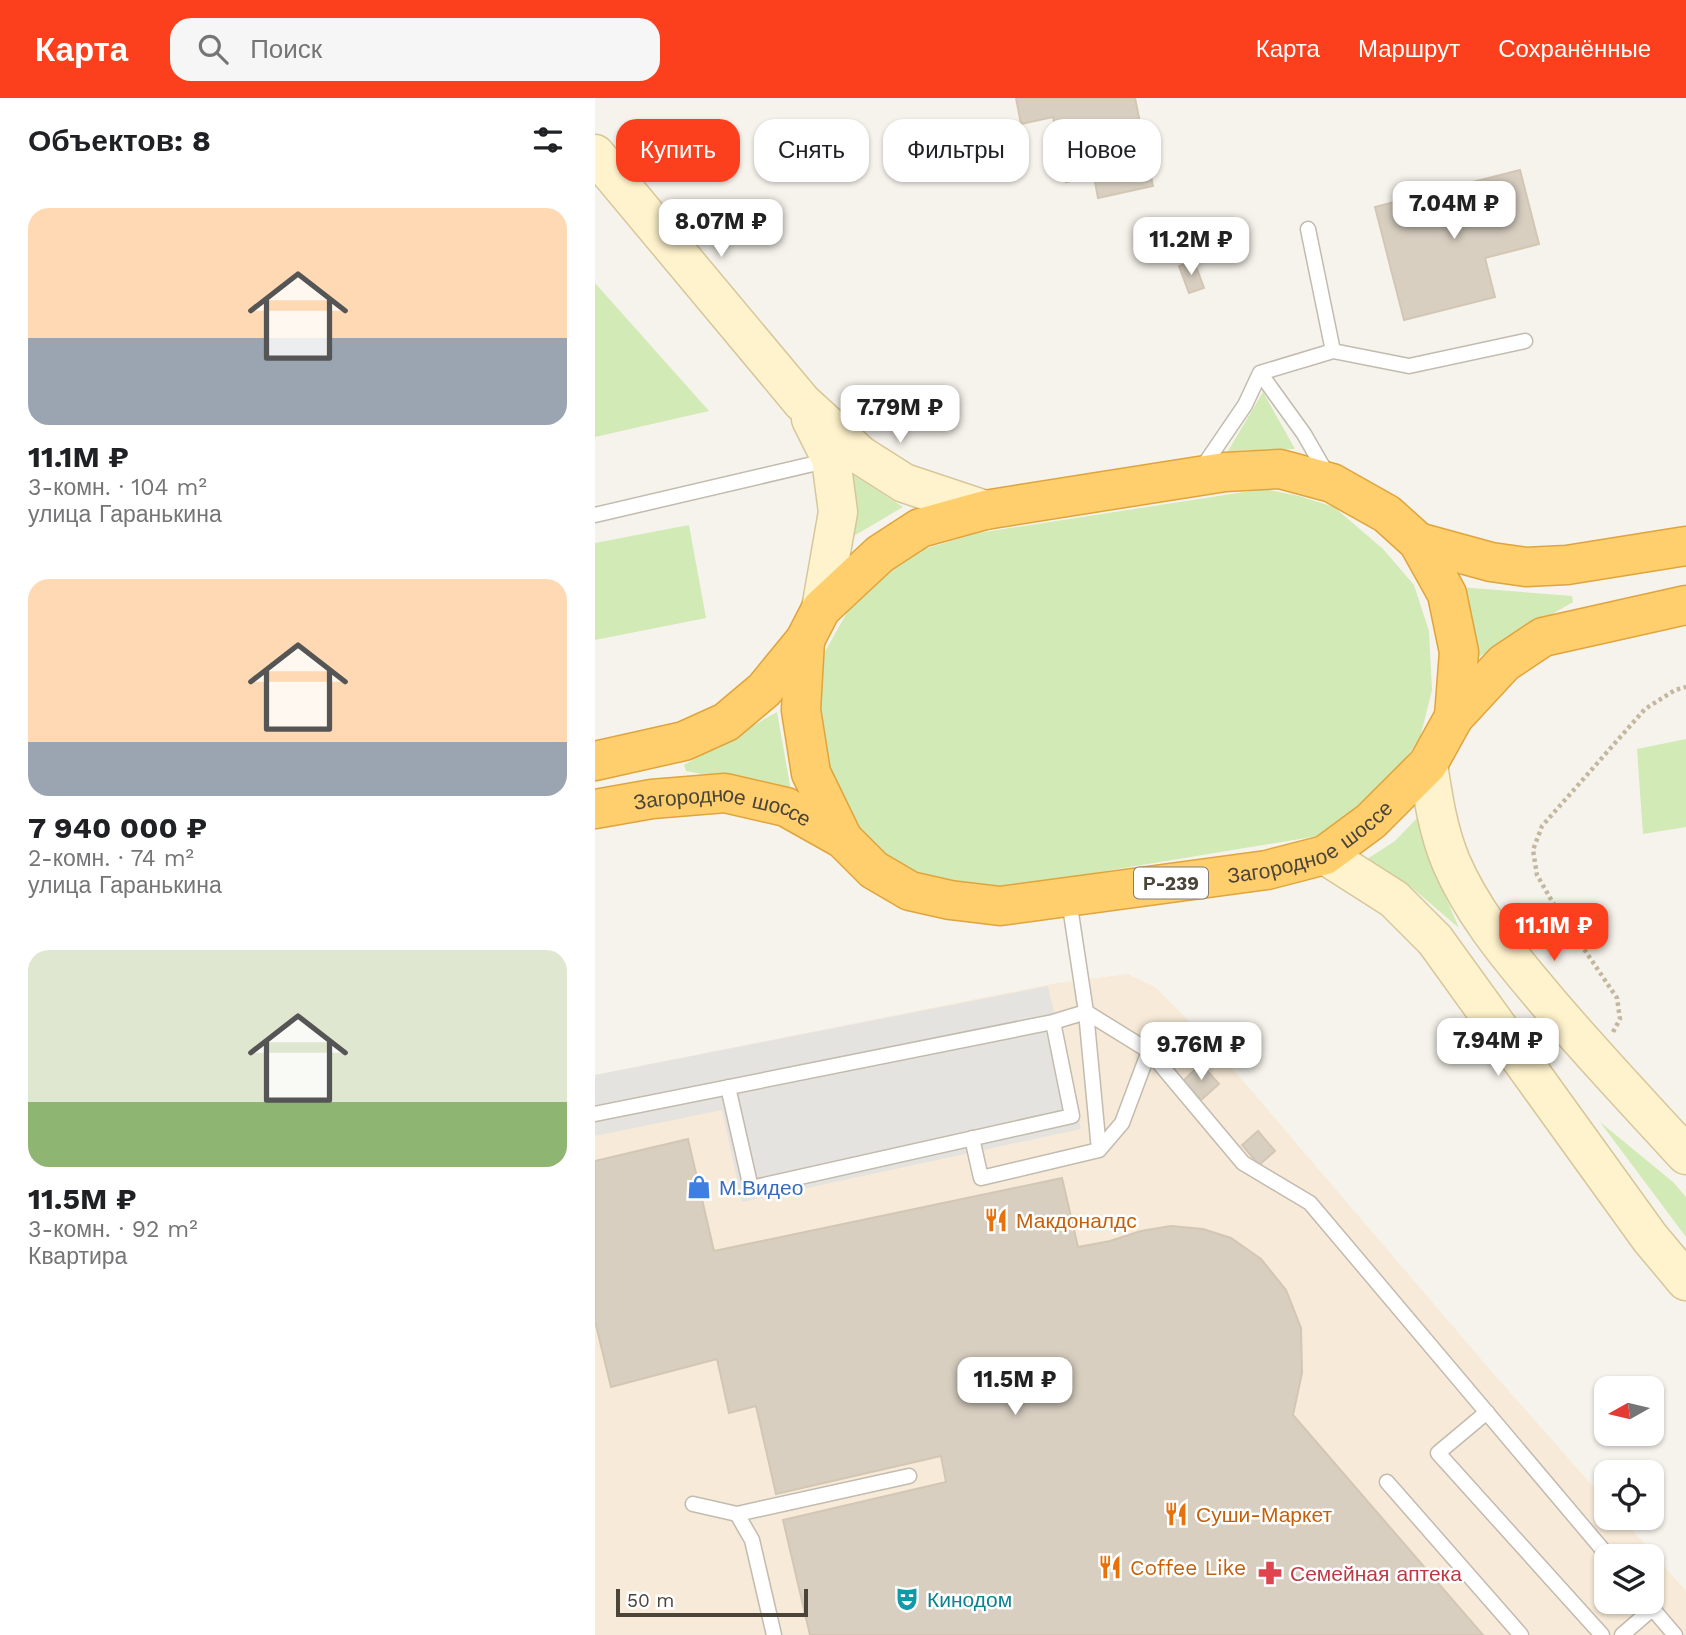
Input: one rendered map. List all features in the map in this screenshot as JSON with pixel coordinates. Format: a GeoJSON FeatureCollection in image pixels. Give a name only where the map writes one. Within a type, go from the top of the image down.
{"type":"FeatureCollection","features":[{"type":"Feature","properties":{"kind":"highway","name":"Загородное шоссе"},"geometry":{"type":"LineString","coordinates":[[595,761],[684,741],[726,722],[764,690],[813,624],[880,554],[920,528],[985,510],[1197,476],[1280,469],[1332,483],[1387,514],[1418,542],[1447,594],[1459,652],[1454,717]]}},
{"type":"Feature","properties":{"kind":"highway","name":"Загородное шоссе"},"geometry":{"type":"LineString","coordinates":[[1418,542],[1490,562],[1526,567],[1567,565],[1686,546]]}},
{"type":"Feature","properties":{"kind":"highway","name":"Загородное шоссе"},"geometry":{"type":"LineString","coordinates":[[595,809],[653,799],[725,793],[786,807],[843,839],[874,870],[911,891],[950,900],[1000,906],[1267,870],[1325,855],[1371,821],[1428,764],[1454,717],[1504,663],[1543,637],[1686,605]]}},
{"type":"Feature","properties":{"kind":"highway","name":"Загородное шоссе"},"geometry":{"type":"LineString","coordinates":[[813,624],[801,710],[811,773],[843,839]]}},
{"type":"Feature","properties":{"kind":"main road"},"geometry":{"type":"LineString","coordinates":[[595,153],[801,402],[860,455],[904,483],[985,510]]}},
{"type":"Feature","properties":{"kind":"main road"},"geometry":{"type":"LineString","coordinates":[[801,402],[831,459],[838,512],[813,624]]}},
{"type":"Feature","properties":{"kind":"main road"},"geometry":{"type":"LineString","coordinates":[[1428,764],[1437,821],[1451,862],[1475,907],[1501,946],[1686,1155]]}},
{"type":"Feature","properties":{"kind":"main road"},"geometry":{"type":"LineString","coordinates":[[1325,855],[1394,899],[1435,940],[1642,1227],[1686,1281]]}},
{"type":"Feature","properties":{"kind":"lane"},"geometry":{"type":"LineString","coordinates":[[1308,229],[1333,351]]}},
{"type":"Feature","properties":{"kind":"lane"},"geometry":{"type":"LineString","coordinates":[[1197,476],[1245,405],[1260,373],[1333,351],[1409,366],[1525,341]]}},
{"type":"Feature","properties":{"kind":"lane"},"geometry":{"type":"LineString","coordinates":[[1260,373],[1304,434],[1332,483]]}},
{"type":"Feature","properties":{"kind":"lane"},"geometry":{"type":"LineString","coordinates":[[595,514],[831,459]]}},
{"type":"Feature","properties":{"kind":"lane"},"geometry":{"type":"LineString","coordinates":[[1068,898],[1086,1012],[1099,1150]]}},
{"type":"Feature","properties":{"kind":"lane"},"geometry":{"type":"LineString","coordinates":[[595,1114],[1053,1022],[1086,1012],[1149,1051],[1243,1163],[1310,1203],[1598,1544]]}},
{"type":"Feature","properties":{"kind":"lane"},"geometry":{"type":"LineString","coordinates":[[729,1087],[751,1188],[1072,1116],[1053,1022]]}},
{"type":"Feature","properties":{"kind":"lane"},"geometry":{"type":"LineString","coordinates":[[972,1138],[981,1178],[1099,1150],[1122,1123],[1149,1051]]}},
{"type":"Feature","properties":{"kind":"lane"},"geometry":{"type":"LineString","coordinates":[[1487,1412],[1438,1453],[1602,1635]]}},
{"type":"Feature","properties":{"kind":"lane"},"geometry":{"type":"LineString","coordinates":[[693,1504],[737,1514],[909,1476]]}},
{"type":"Feature","properties":{"kind":"lane"},"geometry":{"type":"LineString","coordinates":[[1387,1482],[1521,1635]]}},
{"type":"Feature","properties":{"kind":"lane"},"geometry":{"type":"LineString","coordinates":[[737,1514],[752,1540],[774,1635]]}},
{"type":"Feature","properties":{"kind":"lane"},"geometry":{"type":"LineString","coordinates":[[1622,1635],[1641,1614]]}},
{"type":"Feature","properties":{"kind":"lane"},"geometry":{"type":"LineString","coordinates":[[1657,1614],[1675,1635]]}},
{"type":"Feature","properties":{"kind":"path"},"geometry":{"type":"LineString","coordinates":[[1598,1058],[1620,1019],[1617,998],[1553,904],[1537,875],[1533,850],[1542,826],[1645,709],[1675,690],[1686,687]]}},
{"type":"Feature","properties":{"kind":"shaded area"},"geometry":{"type":"Polygon","coordinates":[[[1128,974],[1155,987],[1208,1040],[1594,1487],[1594,1530],[1632,1530],[1645,1544],[1594,1544],[1594,1614],[1664,1614],[1664,1566],[1686,1591],[1686,1635],[595,1635],[595,1075],[1057,983],[1128,974]]]}},
{"type":"Feature","properties":{"kind":"shaded area"},"geometry":{"type":"Polygon","coordinates":[[[1048,986],[1081,1129],[742,1202],[722,1110],[595,1136],[595,1075],[1048,986]]]}},
{"type":"Feature","properties":{"kind":"green space"},"geometry":{"type":"Polygon","coordinates":[[[595,283],[709,411],[595,437],[595,283]]]}},
{"type":"Feature","properties":{"kind":"green space"},"geometry":{"type":"Polygon","coordinates":[[[1263,392],[1295,449],[1228,451],[1263,392]]]}},
{"type":"Feature","properties":{"kind":"green space"},"geometry":{"type":"Polygon","coordinates":[[[847,471],[903,507],[847,540],[847,471]]]}},
{"type":"Feature","properties":{"kind":"green space"},"geometry":{"type":"Polygon","coordinates":[[[1264,489],[1334,507],[1383,549],[1414,585],[1429,631],[1432,690],[1420,738],[1384,790],[1324,835],[1033,883],[978,889],[931,879],[873,848],[837,795],[817,739],[822,657],[855,598],[904,555],[978,533],[1264,489]]]}},
{"type":"Feature","properties":{"kind":"green space"},"geometry":{"type":"Polygon","coordinates":[[[689,525],[706,618],[595,640],[595,543],[689,525]]]}},
{"type":"Feature","properties":{"kind":"green space"},"geometry":{"type":"Polygon","coordinates":[[[1459,587],[1572,596],[1573,602],[1472,661],[1459,587]]]}},
{"type":"Feature","properties":{"kind":"green space"},"geometry":{"type":"Polygon","coordinates":[[[777,712],[791,791],[686,771],[684,765],[777,712]]]}},
{"type":"Feature","properties":{"kind":"green space"},"geometry":{"type":"Polygon","coordinates":[[[1686,739],[1686,827],[1643,834],[1637,749],[1686,739]]]}},
{"type":"Feature","properties":{"kind":"green space"},"geometry":{"type":"Polygon","coordinates":[[[1419,816],[1434,871],[1459,928],[1410,886],[1364,861],[1395,841],[1419,816]]]}},
{"type":"Feature","properties":{"kind":"green space"},"geometry":{"type":"Polygon","coordinates":[[[1600,1122],[1673,1182],[1686,1197],[1686,1237],[1600,1122]]]}},
{"type":"Feature","properties":{"kind":"building"},"geometry":{"type":"Polygon","coordinates":[[[1016,98],[1135,98],[1139,119],[1053,117],[1029,122],[1029,119],[1020,119],[1016,98]]]}},
{"type":"Feature","properties":{"kind":"building"},"geometry":{"type":"Polygon","coordinates":[[[1520,170],[1539,244],[1485,258],[1495,297],[1404,320],[1375,207],[1520,170]]]}},
{"type":"Feature","properties":{"kind":"building"},"geometry":{"type":"Polygon","coordinates":[[[1095,182],[1152,182],[1153,186],[1098,198],[1095,182]]]}},
{"type":"Feature","properties":{"kind":"building"},"geometry":{"type":"Polygon","coordinates":[[[1194,261],[1204,288],[1189,293],[1179,266],[1194,261]]]}},
{"type":"Feature","properties":{"kind":"building"},"geometry":{"type":"Polygon","coordinates":[[[1201,1064],[1219,1084],[1201,1100],[1183,1081],[1201,1064]]]}},
{"type":"Feature","properties":{"kind":"building"},"geometry":{"type":"Polygon","coordinates":[[[1258,1131],[1275,1151],[1259,1165],[1242,1145],[1258,1131]]]}},
{"type":"Feature","properties":{"kind":"building"},"geometry":{"type":"Polygon","coordinates":[[[688,1139],[714,1251],[1062,1178],[1078,1247],[1171,1226],[1203,1229],[1231,1238],[1261,1259],[1286,1290],[1301,1328],[1302,1373],[1293,1415],[1483,1635],[810,1635],[783,1520],[946,1482],[941,1456],[776,1494],[756,1406],[729,1413],[717,1359],[611,1387],[595,1321],[595,1161],[688,1139]]]}},
{"type":"Feature","properties":{"kind":"place","name":"М.Видео"},"geometry":{"type":"Point","coordinates":[699,1187]}},
{"type":"Feature","properties":{"kind":"place","name":"Макдоналдс"},"geometry":{"type":"Point","coordinates":[996,1220]}},
{"type":"Feature","properties":{"kind":"place","name":"Суши-Маркет"},"geometry":{"type":"Point","coordinates":[1176,1514]}},
{"type":"Feature","properties":{"kind":"place","name":"Coffee Like"},"geometry":{"type":"Point","coordinates":[1110,1567]}},
{"type":"Feature","properties":{"kind":"place","name":"Семейная аптека"},"geometry":{"type":"Point","coordinates":[1270,1573]}},
{"type":"Feature","properties":{"kind":"place","name":"Кинодом"},"geometry":{"type":"Point","coordinates":[907,1599]}}]}
